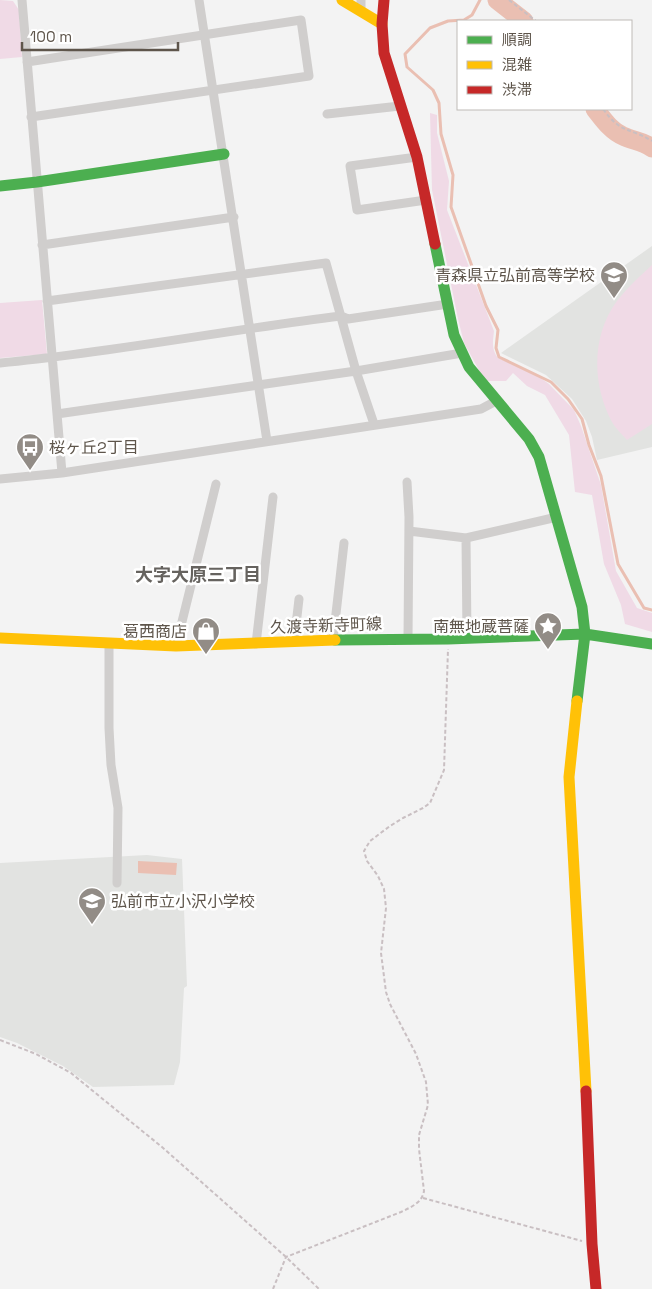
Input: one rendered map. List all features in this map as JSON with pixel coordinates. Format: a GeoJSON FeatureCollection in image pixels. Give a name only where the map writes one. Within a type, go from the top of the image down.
{"type":"FeatureCollection","features":[{"type":"Feature","properties":{"kind":"street"},"geometry":{"type":"LineString","coordinates":[[22,0],[62,474]]}},
{"type":"Feature","properties":{"kind":"street"},"geometry":{"type":"LineString","coordinates":[[199,0],[251,327],[267,441]]}},
{"type":"Feature","properties":{"kind":"street"},"geometry":{"type":"LineString","coordinates":[[342,0],[361,5],[382,24]]}},
{"type":"Feature","properties":{"kind":"street"},"geometry":{"type":"LineString","coordinates":[[384,0],[382,24],[384,53],[417,157],[454,335],[478,380],[529,439],[539,457],[582,607],[585,634],[569,777],[587,1105],[592,1244],[596,1289]]}},
{"type":"Feature","properties":{"kind":"street"},"geometry":{"type":"LineString","coordinates":[[27,62],[301,20],[309,76],[31,117]]}},
{"type":"Feature","properties":{"kind":"street"},"geometry":{"type":"LineString","coordinates":[[327,114],[400,106]]}},
{"type":"Feature","properties":{"kind":"street"},"geometry":{"type":"LineString","coordinates":[[0,186],[224,154]]}},
{"type":"Feature","properties":{"kind":"street"},"geometry":{"type":"LineString","coordinates":[[417,157],[350,166],[358,210],[426,200]]}},
{"type":"Feature","properties":{"kind":"street"},"geometry":{"type":"LineString","coordinates":[[42,245],[234,217]]}},
{"type":"Feature","properties":{"kind":"street"},"geometry":{"type":"LineString","coordinates":[[47,302],[326,262],[356,371],[374,424]]}},
{"type":"Feature","properties":{"kind":"street"},"geometry":{"type":"LineString","coordinates":[[0,363],[52,358],[251,327],[341,316],[348,319],[448,304]]}},
{"type":"Feature","properties":{"kind":"street"},"geometry":{"type":"LineString","coordinates":[[57,414],[356,371],[462,353]]}},
{"type":"Feature","properties":{"kind":"street"},"geometry":{"type":"LineString","coordinates":[[0,479],[62,474],[374,424],[481,409],[496,401]]}},
{"type":"Feature","properties":{"kind":"street"},"geometry":{"type":"LineString","coordinates":[[407,482],[409,531],[408,640]]}},
{"type":"Feature","properties":{"kind":"street"},"geometry":{"type":"LineString","coordinates":[[176,646],[216,484]]}},
{"type":"Feature","properties":{"kind":"street"},"geometry":{"type":"LineString","coordinates":[[256,644],[273,497]]}},
{"type":"Feature","properties":{"kind":"street"},"geometry":{"type":"LineString","coordinates":[[409,531],[466,538],[557,517]]}},
{"type":"Feature","properties":{"kind":"street"},"geometry":{"type":"LineString","coordinates":[[466,538],[467,637]]}},
{"type":"Feature","properties":{"kind":"street"},"geometry":{"type":"LineString","coordinates":[[334,640],[344,543]]}},
{"type":"Feature","properties":{"kind":"street"},"geometry":{"type":"LineString","coordinates":[[294,642],[299,599]]}},
{"type":"Feature","properties":{"kind":"street","name":"久渡寺新寺町線"},"geometry":{"type":"LineString","coordinates":[[0,638],[176,646],[585,634],[652,644]]}},
{"type":"Feature","properties":{"kind":"street"},"geometry":{"type":"LineString","coordinates":[[109,644],[109,737],[111,765],[118,808],[117,883]]}},
{"type":"Feature","properties":{"kind":"path"},"geometry":{"type":"LineString","coordinates":[[509,0],[535,20]]}},
{"type":"Feature","properties":{"kind":"path"},"geometry":{"type":"LineString","coordinates":[[604,110],[618,126],[652,141]]}},
{"type":"Feature","properties":{"kind":"path"},"geometry":{"type":"LineString","coordinates":[[273,1289],[286,1257],[400,1212],[413,1206],[423,1198],[419,1135],[428,1106],[426,1082],[416,1054],[390,1004],[386,992],[381,953],[386,908],[384,889],[378,876],[367,861],[364,851],[370,841],[390,826],[430,803],[440,782],[444,770],[448,639]]}},
{"type":"Feature","properties":{"kind":"path"},"geometry":{"type":"LineString","coordinates":[[0,1040],[36,1054],[71,1073],[162,1148],[286,1257],[319,1289]]}},
{"type":"Feature","properties":{"kind":"path"},"geometry":{"type":"LineString","coordinates":[[423,1198],[592,1244]]}},
{"type":"Feature","properties":{"kind":"shaded area"},"geometry":{"type":"Polygon","coordinates":[[[0,0],[13,1],[19,10],[22,57],[0,59],[0,0]]]}},
{"type":"Feature","properties":{"kind":"shaded area"},"geometry":{"type":"Polygon","coordinates":[[[430,113],[437,115],[437,133],[449,181],[447,210],[494,331],[494,351],[498,358],[532,372],[549,384],[574,410],[601,485],[616,571],[637,608],[652,613],[652,632],[625,624],[621,605],[604,564],[592,495],[575,492],[569,435],[545,395],[527,386],[513,373],[506,381],[485,381],[464,343],[432,190],[430,113]]]}},
{"type":"Feature","properties":{"kind":"shaded area","name":"青森県立弘前高等学校"},"geometry":{"type":"Polygon","coordinates":[[[652,246],[652,447],[597,460],[586,421],[572,399],[546,375],[501,353],[652,246]]]}},
{"type":"Feature","properties":{"kind":"shaded area"},"geometry":{"type":"Polygon","coordinates":[[[652,265],[652,424],[627,440],[612,422],[605,408],[598,377],[599,345],[602,329],[617,301],[652,265]]]}},
{"type":"Feature","properties":{"kind":"shaded area"},"geometry":{"type":"Polygon","coordinates":[[[42,300],[47,354],[0,358],[0,303],[42,300]]]}},
{"type":"Feature","properties":{"kind":"shaded area","name":"弘前市立小沢小学校"},"geometry":{"type":"Polygon","coordinates":[[[147,855],[182,859],[187,986],[184,988],[180,1062],[174,1085],[93,1087],[63,1066],[17,1043],[0,1037],[0,863],[147,855]]]}},
{"type":"Feature","properties":{"kind":"shaded area"},"geometry":{"type":"Polygon","coordinates":[[[138,861],[177,863],[176,875],[138,873],[138,861]]]}},
{"type":"Feature","properties":{"kind":"waterway"},"geometry":{"type":"LineString","coordinates":[[464,20],[472,15],[480,0]]}},
{"type":"Feature","properties":{"kind":"waterway"},"geometry":{"type":"LineString","coordinates":[[497,0],[523,20]]}},
{"type":"Feature","properties":{"kind":"waterway"},"geometry":{"type":"LineString","coordinates":[[457,20],[448,21],[430,28],[405,54],[407,67],[433,90],[439,103],[441,134],[453,175],[451,207],[486,306],[498,330],[496,348],[499,357],[551,382],[568,399],[582,419],[589,445],[601,476],[618,564],[644,608],[652,610]]}},
{"type":"Feature","properties":{"kind":"waterway"},"geometry":{"type":"LineString","coordinates":[[596,110],[619,134],[652,148]]}},
{"type":"Feature","properties":{"kind":"traffic: fast"},"geometry":{"type":"LineString","coordinates":[[0,186],[224,154]]}},
{"type":"Feature","properties":{"kind":"traffic: fast"},"geometry":{"type":"LineString","coordinates":[[435,244],[454,335],[469,367],[529,439],[539,457],[582,607],[585,634],[577,701]]}},
{"type":"Feature","properties":{"kind":"traffic: fast"},"geometry":{"type":"LineString","coordinates":[[335,640],[448,639],[585,634],[652,644]]}},
{"type":"Feature","properties":{"kind":"traffic: slow"},"geometry":{"type":"LineString","coordinates":[[342,0],[382,24]]}},
{"type":"Feature","properties":{"kind":"traffic: slow"},"geometry":{"type":"LineString","coordinates":[[0,638],[176,646],[335,640]]}},
{"type":"Feature","properties":{"kind":"traffic: slow"},"geometry":{"type":"LineString","coordinates":[[577,701],[569,777],[586,1091]]}},
{"type":"Feature","properties":{"kind":"traffic: jam"},"geometry":{"type":"LineString","coordinates":[[384,0],[382,24],[384,53],[417,157],[435,244]]}},
{"type":"Feature","properties":{"kind":"traffic: jam"},"geometry":{"type":"LineString","coordinates":[[586,1091],[592,1244],[596,1289]]}},
{"type":"Feature","properties":{"kind":"place","name":"青森県立弘前高等学校"},"geometry":{"type":"Point","coordinates":[614,299]}},
{"type":"Feature","properties":{"kind":"place","name":"桜ヶ丘2丁目"},"geometry":{"type":"Point","coordinates":[30,471]}},
{"type":"Feature","properties":{"kind":"place","name":"南無地蔵菩薩"},"geometry":{"type":"Point","coordinates":[548,650]}},
{"type":"Feature","properties":{"kind":"place","name":"葛西商店"},"geometry":{"type":"Point","coordinates":[206,655]}},
{"type":"Feature","properties":{"kind":"place","name":"弘前市立小沢小学校"},"geometry":{"type":"Point","coordinates":[92,925]}},
{"type":"Feature","properties":{"kind":"district","name":"大字大原三丁目"},"geometry":{"type":"Point","coordinates":[198,575]}}]}
